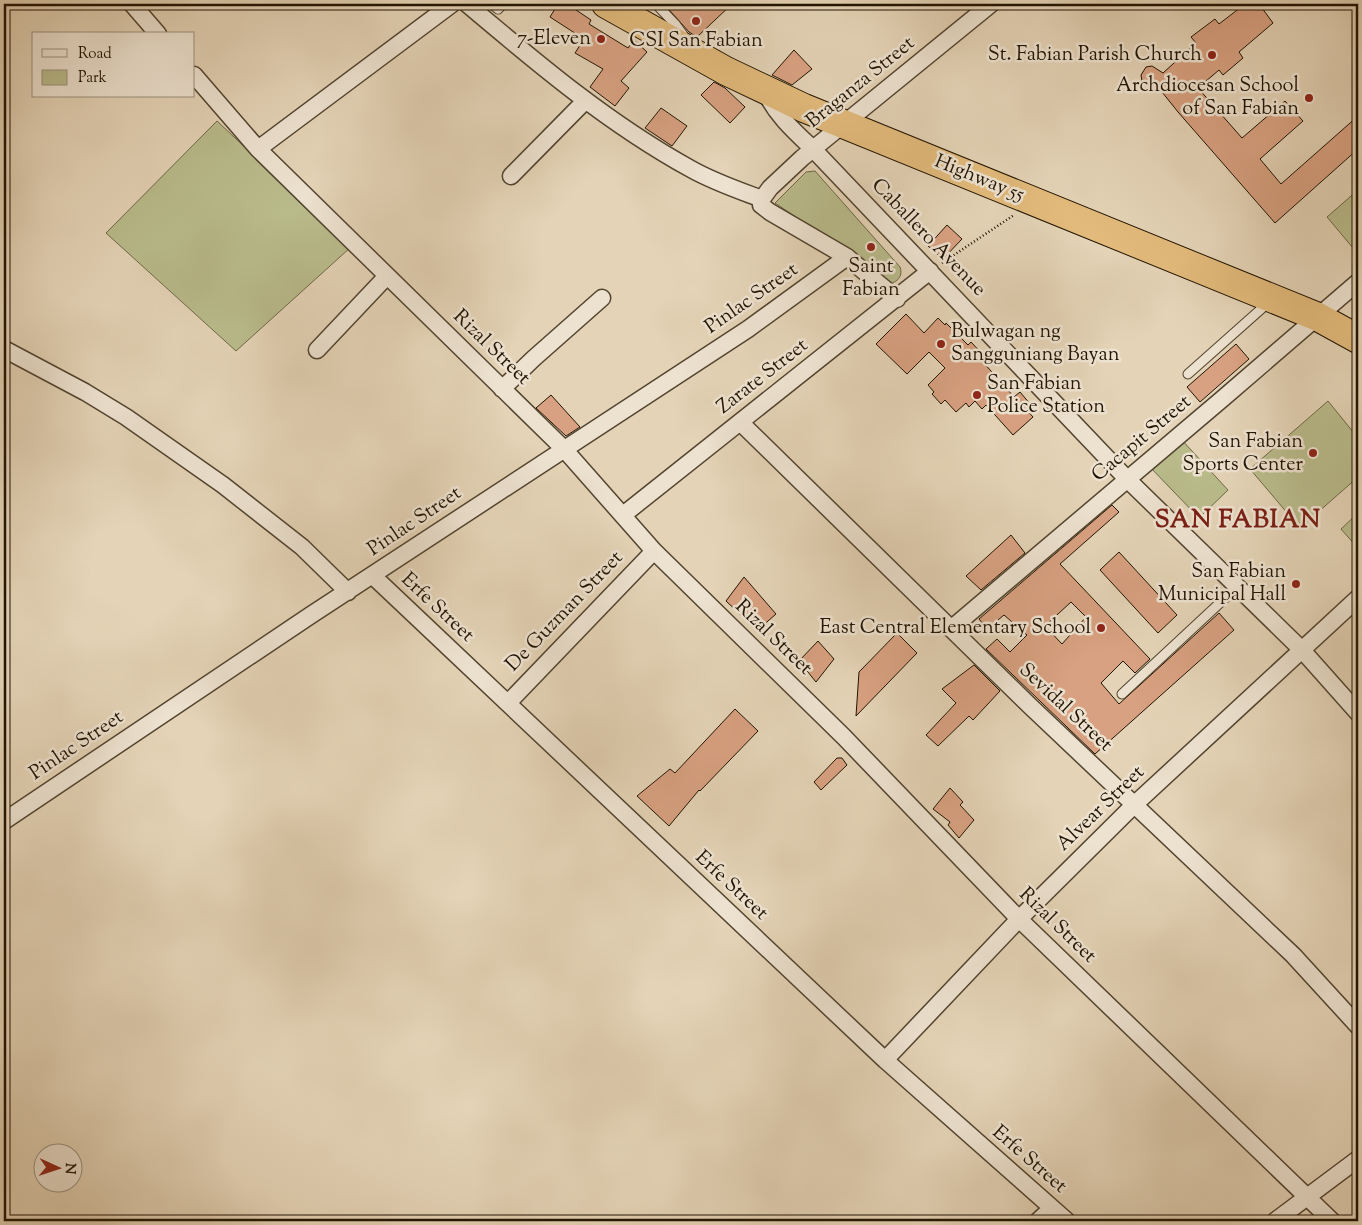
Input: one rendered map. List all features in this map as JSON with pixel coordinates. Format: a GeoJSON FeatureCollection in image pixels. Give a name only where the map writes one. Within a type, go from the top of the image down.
{"type":"FeatureCollection","features":[{"type":"Feature","properties":{"kind":"highway","name":"Highway 55"},"geometry":{"type":"LineString","coordinates":[[606,4],[681,47],[765,90],[1034,202],[1273,298],[1318,317],[1358,339]]}},
{"type":"Feature","properties":{"kind":"street"},"geometry":{"type":"LineString","coordinates":[[132,4],[156,32]]}},
{"type":"Feature","properties":{"kind":"street"},"geometry":{"type":"LineString","coordinates":[[258,149],[452,4]]}},
{"type":"Feature","properties":{"kind":"street"},"geometry":{"type":"LineString","coordinates":[[467,4],[585,101],[666,155],[693,170],[722,184],[762,199],[761,205],[770,212],[847,257],[897,299]]}},
{"type":"Feature","properties":{"kind":"street","name":"Braganza Street"},"geometry":{"type":"LineString","coordinates":[[762,199],[770,188],[813,149],[973,10],[991,4]]}},
{"type":"Feature","properties":{"kind":"street","name":"Rizal Street"},"geometry":{"type":"LineString","coordinates":[[195,76],[258,149],[564,449],[654,551],[844,737],[1019,919],[1332,1221]]}},
{"type":"Feature","properties":{"kind":"street","name":"Caballero Avenue"},"geometry":{"type":"LineString","coordinates":[[765,90],[775,111],[1127,479],[1302,650],[1358,713]]}},
{"type":"Feature","properties":{"kind":"street"},"geometry":{"type":"LineString","coordinates":[[511,176],[585,101]]}},
{"type":"Feature","properties":{"kind":"street","name":"Pinlac Street"},"geometry":{"type":"LineString","coordinates":[[4,821],[748,329],[847,257]]}},
{"type":"Feature","properties":{"kind":"street","name":"Zarate Street"},"geometry":{"type":"LineString","coordinates":[[623,515],[930,271]]}},
{"type":"Feature","properties":{"kind":"street"},"geometry":{"type":"LineString","coordinates":[[317,350],[388,276]]}},
{"type":"Feature","properties":{"kind":"street","name":"Cacapit Street"},"geometry":{"type":"LineString","coordinates":[[952,628],[1358,282]]}},
{"type":"Feature","properties":{"kind":"street"},"geometry":{"type":"LineString","coordinates":[[502,389],[602,298]]}},
{"type":"Feature","properties":{"kind":"street"},"geometry":{"type":"LineString","coordinates":[[4,349],[117,412],[223,485],[302,547],[348,592]]}},
{"type":"Feature","properties":{"kind":"street","name":"Sevidal Street"},"geometry":{"type":"LineString","coordinates":[[740,422],[1029,705],[1293,955],[1358,1026]]}},
{"type":"Feature","properties":{"kind":"street","name":"De Guzman Street"},"geometry":{"type":"LineString","coordinates":[[508,703],[654,551]]}},
{"type":"Feature","properties":{"kind":"street","name":"Erfe Street"},"geometry":{"type":"LineString","coordinates":[[373,576],[885,1060],[1067,1221]]}},
{"type":"Feature","properties":{"kind":"street","name":"Alvear Street"},"geometry":{"type":"LineString","coordinates":[[885,1060],[1019,919],[1135,804],[1358,598]]}},
{"type":"Feature","properties":{"kind":"street"},"geometry":{"type":"LineString","coordinates":[[1275,1221],[1358,1160]]}},
{"type":"Feature","properties":{"kind":"street"},"geometry":{"type":"LineString","coordinates":[[1038,1221],[1052,1208]]}},
{"type":"Feature","properties":{"kind":"lane"},"geometry":{"type":"LineString","coordinates":[[492,4],[498,9],[503,4]]}},
{"type":"Feature","properties":{"kind":"lane"},"geometry":{"type":"LineString","coordinates":[[656,4],[683,35],[681,47]]}},
{"type":"Feature","properties":{"kind":"lane"},"geometry":{"type":"LineString","coordinates":[[1188,374],[1273,298]]}},
{"type":"Feature","properties":{"kind":"lane"},"geometry":{"type":"LineString","coordinates":[[1122,694],[1237,587]]}},
{"type":"Feature","properties":{"kind":"path"},"geometry":{"type":"LineString","coordinates":[[930,271],[1034,202]]}},
{"type":"Feature","properties":{"kind":"green space"},"geometry":{"type":"Polygon","coordinates":[[[217,121],[351,247],[236,351],[106,233],[217,121]]]}},
{"type":"Feature","properties":{"kind":"green space"},"geometry":{"type":"Polygon","coordinates":[[[815,171],[900,267],[901,275],[896,281],[890,284],[854,256],[775,203],[806,172],[815,171]]]}},
{"type":"Feature","properties":{"kind":"green space"},"geometry":{"type":"Polygon","coordinates":[[[1358,190],[1358,243],[1353,248],[1327,217],[1358,190]]]}},
{"type":"Feature","properties":{"kind":"green space","name":"San Fabian Sports Center"},"geometry":{"type":"Polygon","coordinates":[[[1328,401],[1358,438],[1358,477],[1300,528],[1250,469],[1328,401]]]}},
{"type":"Feature","properties":{"kind":"green space"},"geometry":{"type":"Polygon","coordinates":[[[1180,438],[1228,490],[1199,518],[1149,466],[1180,438]]]}},
{"type":"Feature","properties":{"kind":"green space"},"geometry":{"type":"Polygon","coordinates":[[[1358,513],[1358,545],[1356,546],[1341,529],[1358,513]]]}},
{"type":"Feature","properties":{"kind":"building"},"geometry":{"type":"Polygon","coordinates":[[[558,4],[567,4],[591,20],[589,24],[628,48],[634,40],[647,52],[621,81],[629,88],[615,106],[590,87],[603,69],[575,53],[584,39],[550,17],[558,4]]]}},
{"type":"Feature","properties":{"kind":"building","name":"CSI San Fabian"},"geometry":{"type":"Polygon","coordinates":[[[664,4],[732,4],[697,37],[689,32],[664,4]]]}},
{"type":"Feature","properties":{"kind":"building"},"geometry":{"type":"Polygon","coordinates":[[[1245,4],[1259,4],[1273,23],[1239,52],[1243,58],[1223,75],[1219,70],[1198,88],[1242,138],[1285,101],[1303,121],[1260,159],[1281,184],[1358,116],[1358,149],[1275,223],[1154,82],[1142,81],[1141,75],[1146,67],[1152,66],[1163,73],[1196,43],[1191,37],[1215,19],[1219,24],[1245,4]]]}},
{"type":"Feature","properties":{"kind":"building"},"geometry":{"type":"Polygon","coordinates":[[[794,50],[812,69],[792,85],[772,75],[794,50]]]}},
{"type":"Feature","properties":{"kind":"building"},"geometry":{"type":"Polygon","coordinates":[[[714,82],[725,88],[745,107],[730,123],[701,95],[714,82]]]}},
{"type":"Feature","properties":{"kind":"building"},"geometry":{"type":"Polygon","coordinates":[[[661,108],[687,126],[672,146],[645,128],[661,108]]]}},
{"type":"Feature","properties":{"kind":"building"},"geometry":{"type":"Polygon","coordinates":[[[947,225],[962,239],[943,259],[928,246],[947,225]]]}},
{"type":"Feature","properties":{"kind":"building"},"geometry":{"type":"Polygon","coordinates":[[[906,314],[924,333],[938,318],[945,325],[946,323],[968,345],[971,342],[986,358],[983,362],[1014,397],[1020,392],[1031,405],[1026,409],[1033,417],[1013,435],[986,405],[982,409],[975,401],[969,407],[966,403],[956,412],[945,400],[941,404],[932,394],[934,392],[928,385],[945,368],[929,352],[907,374],[876,344],[906,314]]]}},
{"type":"Feature","properties":{"kind":"building"},"geometry":{"type":"Polygon","coordinates":[[[1236,344],[1249,359],[1200,402],[1187,387],[1236,344]]]}},
{"type":"Feature","properties":{"kind":"building"},"geometry":{"type":"Polygon","coordinates":[[[551,395],[580,427],[566,436],[536,408],[551,395]]]}},
{"type":"Feature","properties":{"kind":"building"},"geometry":{"type":"Polygon","coordinates":[[[1112,505],[1119,512],[1060,564],[1150,659],[1135,673],[1123,661],[1101,683],[1119,704],[1219,613],[1234,630],[1095,754],[986,649],[997,639],[1010,652],[1027,635],[1004,615],[987,629],[979,619],[1112,505]],[[1071,602],[1045,626],[1062,644],[1086,617],[1071,602]]]}},
{"type":"Feature","properties":{"kind":"building"},"geometry":{"type":"Polygon","coordinates":[[[1011,535],[1025,553],[981,590],[966,576],[1011,535]]]}},
{"type":"Feature","properties":{"kind":"building"},"geometry":{"type":"Polygon","coordinates":[[[1119,552],[1177,615],[1158,633],[1100,570],[1119,552]]]}},
{"type":"Feature","properties":{"kind":"building"},"geometry":{"type":"Polygon","coordinates":[[[744,577],[776,614],[760,628],[745,612],[742,616],[726,601],[744,577]]]}},
{"type":"Feature","properties":{"kind":"building"},"geometry":{"type":"Polygon","coordinates":[[[897,633],[917,653],[856,716],[859,672],[897,633]]]}},
{"type":"Feature","properties":{"kind":"building"},"geometry":{"type":"Polygon","coordinates":[[[818,641],[834,659],[816,682],[799,661],[818,641]]]}},
{"type":"Feature","properties":{"kind":"building"},"geometry":{"type":"Polygon","coordinates":[[[974,665],[1000,691],[973,720],[969,716],[938,746],[926,735],[956,703],[942,689],[974,665]]]}},
{"type":"Feature","properties":{"kind":"building"},"geometry":{"type":"Polygon","coordinates":[[[735,709],[758,731],[699,790],[669,826],[637,796],[670,769],[675,773],[735,709]]]}},
{"type":"Feature","properties":{"kind":"building"},"geometry":{"type":"Polygon","coordinates":[[[837,758],[842,758],[847,765],[821,790],[814,782],[837,758]]]}},
{"type":"Feature","properties":{"kind":"building"},"geometry":{"type":"Polygon","coordinates":[[[950,788],[963,802],[960,805],[974,820],[959,838],[948,825],[950,822],[933,809],[950,788]]]}},
{"type":"Feature","properties":{"kind":"place","name":"CSI San Fabian"},"geometry":{"type":"Point","coordinates":[696,21]}},
{"type":"Feature","properties":{"kind":"place","name":"7-Eleven"},"geometry":{"type":"Point","coordinates":[601,39]}},
{"type":"Feature","properties":{"kind":"place","name":"St. Fabian Parish Church"},"geometry":{"type":"Point","coordinates":[1212,55]}},
{"type":"Feature","properties":{"kind":"place","name":"Archdiocesan School of San Fabian"},"geometry":{"type":"Point","coordinates":[1309,98]}},
{"type":"Feature","properties":{"kind":"place","name":"Saint Fabian"},"geometry":{"type":"Point","coordinates":[871,247]}},
{"type":"Feature","properties":{"kind":"place","name":"Bulwagan ng Sangguniang Bayan"},"geometry":{"type":"Point","coordinates":[941,344]}},
{"type":"Feature","properties":{"kind":"place","name":"San Fabian Police Station"},"geometry":{"type":"Point","coordinates":[977,395]}},
{"type":"Feature","properties":{"kind":"place","name":"San Fabian Sports Center"},"geometry":{"type":"Point","coordinates":[1313,453]}},
{"type":"Feature","properties":{"kind":"place","name":"San Fabian Municipal Hall"},"geometry":{"type":"Point","coordinates":[1296,584]}},
{"type":"Feature","properties":{"kind":"place","name":"East Central Elementary School"},"geometry":{"type":"Point","coordinates":[1101,628]}},
{"type":"Feature","properties":{"kind":"district","name":"SAN FABIAN"},"geometry":{"type":"Point","coordinates":[1238,521]}}]}
